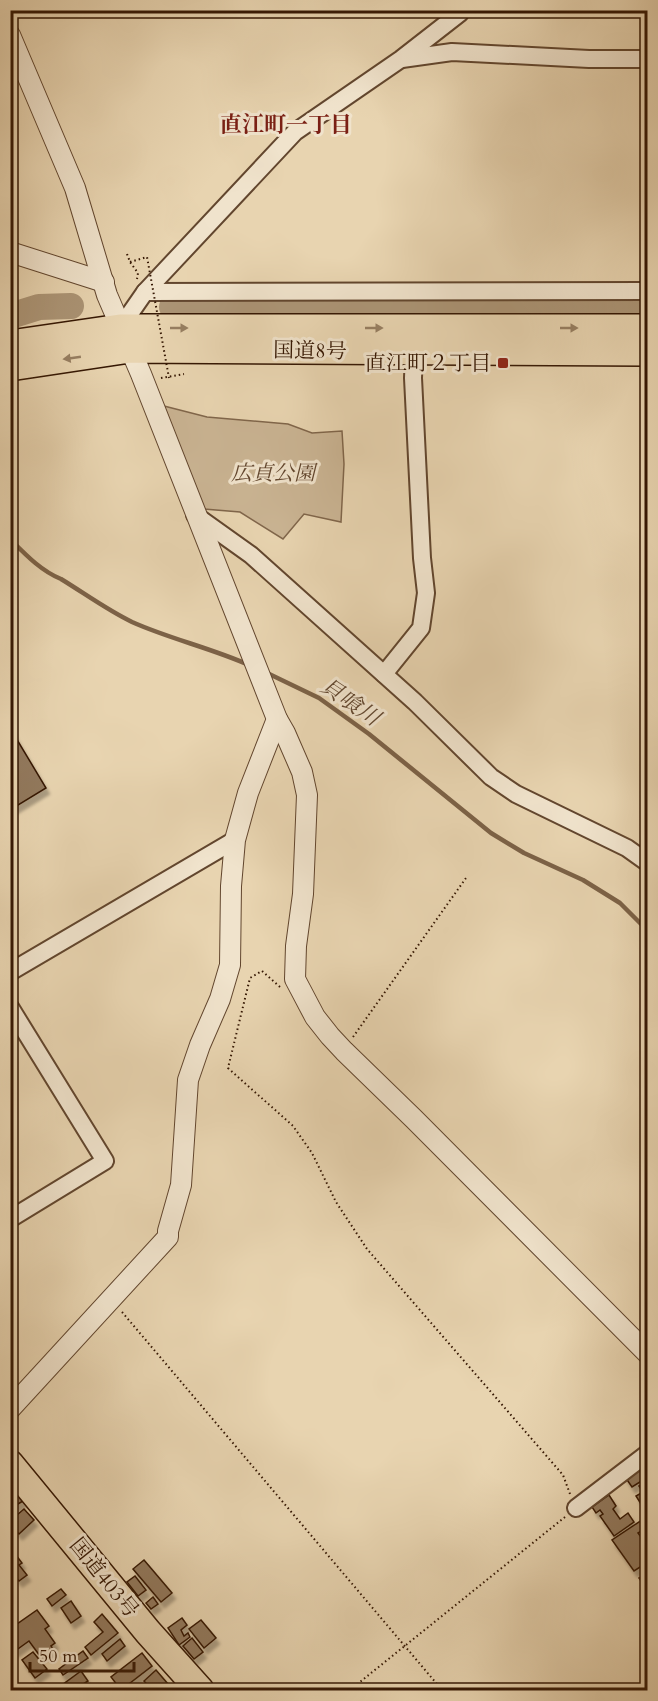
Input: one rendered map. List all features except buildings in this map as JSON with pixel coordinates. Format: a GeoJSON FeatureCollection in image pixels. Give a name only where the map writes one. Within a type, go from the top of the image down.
{"type":"FeatureCollection","features":[{"type":"Feature","properties":{"kind":"highway","name":"国道8号"},"geometry":{"type":"LineString","coordinates":[[10,344],[125,339],[648,328]]}},
{"type":"Feature","properties":{"kind":"highway","name":"国道8号"},"geometry":{"type":"LineString","coordinates":[[10,367],[125,339],[414,351],[648,352]]}},
{"type":"Feature","properties":{"kind":"highway","name":"国道403号"},"geometry":{"type":"LineString","coordinates":[[10,1464],[148,1632],[201,1690]]}},
{"type":"Feature","properties":{"kind":"street"},"geometry":{"type":"LineString","coordinates":[[125,339],[145,292],[295,132],[401,59],[460,14],[460,10]]}},
{"type":"Feature","properties":{"kind":"street"},"geometry":{"type":"LineString","coordinates":[[10,35],[75,188],[104,282],[125,339],[276,716],[302,772],[306,795],[303,894],[296,946],[295,979],[315,1017],[344,1051],[648,1354]]}},
{"type":"Feature","properties":{"kind":"street"},"geometry":{"type":"LineString","coordinates":[[401,59],[452,52],[589,59],[648,59]]}},
{"type":"Feature","properties":{"kind":"street"},"geometry":{"type":"LineString","coordinates":[[10,252],[104,282]]}},
{"type":"Feature","properties":{"kind":"street"},"geometry":{"type":"LineString","coordinates":[[145,292],[648,291]]}},
{"type":"Feature","properties":{"kind":"street"},"geometry":{"type":"LineString","coordinates":[[384,674],[421,628],[426,592],[415,420],[414,351]]}},
{"type":"Feature","properties":{"kind":"street"},"geometry":{"type":"LineString","coordinates":[[195,515],[251,555],[384,674],[491,777],[516,794],[627,848],[646,860]]}},
{"type":"Feature","properties":{"kind":"street"},"geometry":{"type":"LineString","coordinates":[[10,1409],[168,1237],[182,1185],[188,1080],[220,999],[230,965],[231,886],[235,840],[248,793],[276,716]]}},
{"type":"Feature","properties":{"kind":"street"},"geometry":{"type":"LineString","coordinates":[[10,972],[235,840]]}},
{"type":"Feature","properties":{"kind":"street"},"geometry":{"type":"LineString","coordinates":[[10,1006],[105,1161],[10,1219]]}},
{"type":"Feature","properties":{"kind":"street"},"geometry":{"type":"LineString","coordinates":[[576,1508],[648,1453]]}},
{"type":"Feature","properties":{"kind":"path"},"geometry":{"type":"LineString","coordinates":[[127,254],[138,273]]}},
{"type":"Feature","properties":{"kind":"path"},"geometry":{"type":"LineString","coordinates":[[130,262],[147,257],[169,378]]}},
{"type":"Feature","properties":{"kind":"path"},"geometry":{"type":"LineString","coordinates":[[159,378],[184,374]]}},
{"type":"Feature","properties":{"kind":"path"},"geometry":{"type":"LineString","coordinates":[[344,1051],[466,878]]}},
{"type":"Feature","properties":{"kind":"path"},"geometry":{"type":"LineString","coordinates":[[303,993],[288,995],[262,971],[250,978],[228,1068],[293,1126],[312,1153],[336,1202],[367,1249],[563,1475],[576,1508],[350,1690]]}},
{"type":"Feature","properties":{"kind":"path"},"geometry":{"type":"LineString","coordinates":[[112,1299],[404,1648],[442,1690]]}},
{"type":"Feature","properties":{"kind":"green space","name":"広貞公園"},"geometry":{"type":"Polygon","coordinates":[[[164,406],[207,417],[288,424],[312,433],[342,431],[344,464],[341,522],[304,514],[283,539],[240,512],[204,509],[164,406]]]}},
{"type":"Feature","properties":{"kind":"waterway"},"geometry":{"type":"LineString","coordinates":[[10,316],[39,307],[71,306]]}},
{"type":"Feature","properties":{"kind":"waterway"},"geometry":{"type":"LineString","coordinates":[[172,307],[648,308]]}},
{"type":"Feature","properties":{"kind":"waterway","name":"貝喰川"},"geometry":{"type":"LineString","coordinates":[[10,539],[47,571],[132,622],[249,665]]}},
{"type":"Feature","properties":{"kind":"waterway","name":"貝喰川"},"geometry":{"type":"LineString","coordinates":[[265,672],[319,698],[369,734],[491,833],[524,853],[583,880],[620,903],[648,931]]}},
{"type":"Feature","properties":{"kind":"place","name":"直江町２丁目"},"geometry":{"type":"Point","coordinates":[503,363]}},
{"type":"Feature","properties":{"kind":"district","name":"直江町一丁目"},"geometry":{"type":"Point","coordinates":[286,125]}}]}
